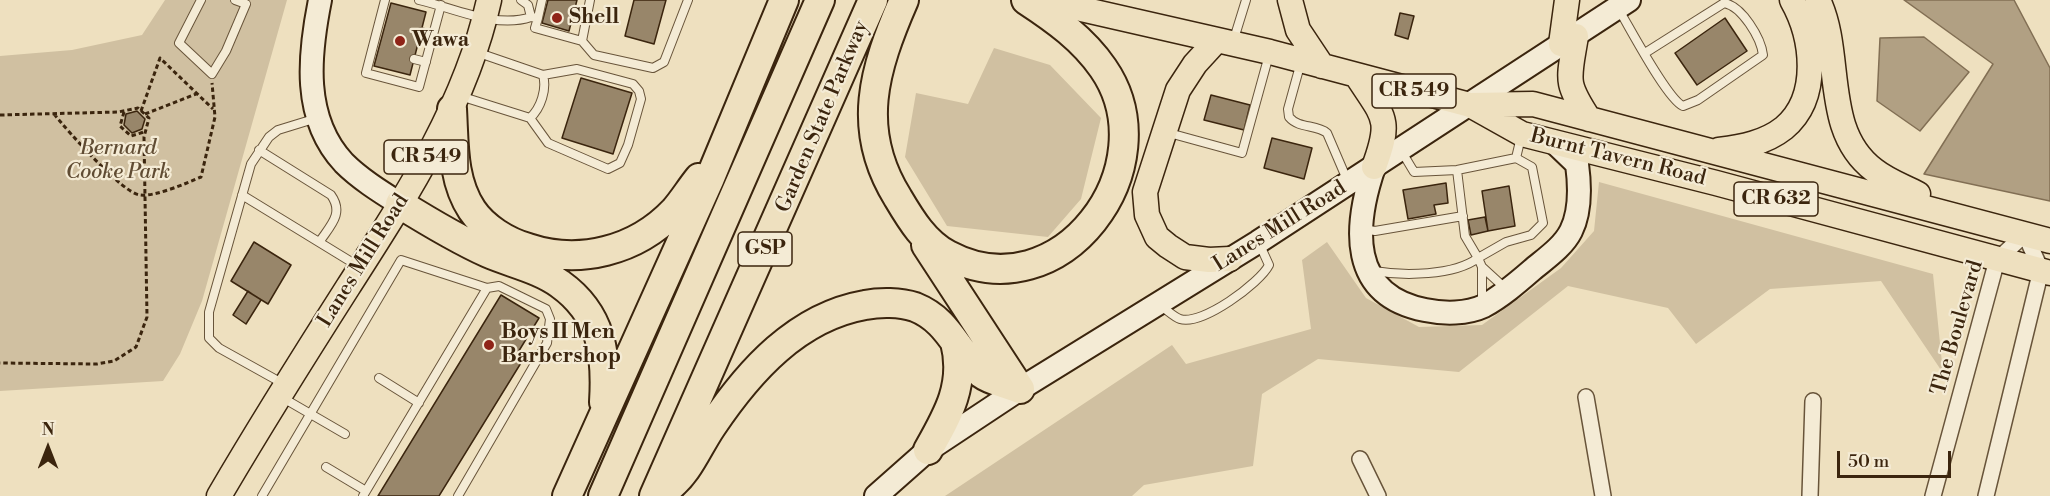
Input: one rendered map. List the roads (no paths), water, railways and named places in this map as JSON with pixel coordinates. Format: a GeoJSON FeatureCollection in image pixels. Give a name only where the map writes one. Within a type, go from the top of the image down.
{"type":"FeatureCollection","features":[{"type":"Feature","properties":{"kind":"highway"},"geometry":{"type":"LineString","coordinates":[[567,496],[604,413],[617,391],[784,0]]}},
{"type":"Feature","properties":{"kind":"highway","name":"GSP"},"geometry":{"type":"LineString","coordinates":[[603,496],[820,0]]}},
{"type":"Feature","properties":{"kind":"highway","name":"Garden State Parkway"},"geometry":{"type":"LineString","coordinates":[[656,496],[873,0]]}},
{"type":"Feature","properties":{"kind":"highway"},"geometry":{"type":"LineString","coordinates":[[904,0],[878,67],[873,93],[874,129],[882,166],[914,226],[1020,389]]}},
{"type":"Feature","properties":{"kind":"highway"},"geometry":{"type":"LineString","coordinates":[[914,226],[948,256],[973,265],[1001,268],[1043,261],[1066,248],[1089,228],[1104,208],[1114,186],[1123,150],[1119,104],[1105,70],[1083,42],[1026,0]]}},
{"type":"Feature","properties":{"kind":"highway"},"geometry":{"type":"LineString","coordinates":[[455,102],[454,161],[464,194],[473,211],[492,231],[518,245],[544,254],[574,257],[611,251],[642,235],[673,212],[722,148]]}},
{"type":"Feature","properties":{"kind":"highway"},"geometry":{"type":"LineString","coordinates":[[400,204],[460,240],[560,283],[575,298],[588,313],[602,342],[606,366],[604,413]]}},
{"type":"Feature","properties":{"kind":"highway"},"geometry":{"type":"LineString","coordinates":[[656,496],[681,478],[711,426],[743,383],[775,350],[819,320],[856,306],[877,303],[912,306],[935,317],[983,375],[1020,389]]}},
{"type":"Feature","properties":{"kind":"highway"},"geometry":{"type":"LineString","coordinates":[[928,450],[958,392],[960,358],[956,342]]}},
{"type":"Feature","properties":{"kind":"main road"},"geometry":{"type":"LineString","coordinates":[[320,0],[310,59],[311,87],[319,118],[330,142],[344,162],[400,204]]}},
{"type":"Feature","properties":{"kind":"main road","name":"Burnt Tavern Road"},"geometry":{"type":"LineString","coordinates":[[1042,0],[1270,52],[1470,105],[1521,134],[1716,183],[2045,271]]}},
{"type":"Feature","properties":{"kind":"main road"},"geometry":{"type":"LineString","coordinates":[[1290,0],[1298,30],[1312,63]]}},
{"type":"Feature","properties":{"kind":"main road"},"geometry":{"type":"LineString","coordinates":[[1567,0],[1569,84],[1572,93],[1589,119]]}},
{"type":"Feature","properties":{"kind":"main road"},"geometry":{"type":"LineString","coordinates":[[1711,151],[1745,147],[1771,136],[1786,126],[1799,106],[1808,82],[1810,58],[1807,36],[1792,0]]}},
{"type":"Feature","properties":{"kind":"main road"},"geometry":{"type":"LineString","coordinates":[[1818,0],[1832,39],[1837,100],[1843,127],[1855,153],[1892,183],[1916,193],[1947,214]]}},
{"type":"Feature","properties":{"kind":"main road","name":"Lanes Mill Road"},"geometry":{"type":"LineString","coordinates":[[876,496],[928,450],[1020,389],[1258,242],[1624,4]]}},
{"type":"Feature","properties":{"kind":"main road","name":"Lanes Mill Road"},"geometry":{"type":"LineString","coordinates":[[219,496],[400,204],[455,102],[476,52],[487,9]]}},
{"type":"Feature","properties":{"kind":"main road"},"geometry":{"type":"LineString","coordinates":[[1225,42],[1195,64],[1178,90],[1145,192],[1148,215],[1157,237],[1185,256],[1209,260],[1230,259]]}},
{"type":"Feature","properties":{"kind":"main road"},"geometry":{"type":"LineString","coordinates":[[1357,76],[1385,122],[1385,135],[1364,198],[1360,228],[1366,270],[1386,293],[1405,304],[1442,313],[1463,312],[1483,306],[1507,291],[1554,251],[1570,233],[1576,219],[1580,190],[1577,164],[1554,142]]}},
{"type":"Feature","properties":{"kind":"main road","name":"Burnt Tavern Road"},"geometry":{"type":"LineString","coordinates":[[1470,105],[1533,104],[2050,241]]}},
{"type":"Feature","properties":{"kind":"street","name":"The Boulevard"},"geometry":{"type":"LineString","coordinates":[[1933,496],[1997,260],[2025,234]]}},
{"type":"Feature","properties":{"kind":"street"},"geometry":{"type":"LineString","coordinates":[[1986,496],[2045,271],[2025,234]]}},
{"type":"Feature","properties":{"kind":"street"},"geometry":{"type":"LineString","coordinates":[[1586,397],[1603,496]]}},
{"type":"Feature","properties":{"kind":"street"},"geometry":{"type":"LineString","coordinates":[[1810,496],[1813,401]]}},
{"type":"Feature","properties":{"kind":"street"},"geometry":{"type":"LineString","coordinates":[[1360,459],[1378,496]]}},
{"type":"Feature","properties":{"kind":"lane"},"geometry":{"type":"LineString","coordinates":[[201,0],[179,43],[212,74],[226,51],[246,4],[235,0]]}},
{"type":"Feature","properties":{"kind":"lane"},"geometry":{"type":"LineString","coordinates":[[385,0],[375,49],[366,73],[419,87],[433,35],[438,3]]}},
{"type":"Feature","properties":{"kind":"lane"},"geometry":{"type":"LineString","coordinates":[[419,0],[487,9],[518,21],[534,17],[543,3]]}},
{"type":"Feature","properties":{"kind":"lane"},"geometry":{"type":"LineString","coordinates":[[521,0],[528,5],[534,17],[535,28],[582,41],[594,55],[653,68],[664,62],[688,0]]}},
{"type":"Feature","properties":{"kind":"lane"},"geometry":{"type":"LineString","coordinates":[[582,41],[590,0]]}},
{"type":"Feature","properties":{"kind":"lane"},"geometry":{"type":"LineString","coordinates":[[1225,42],[1246,0]]}},
{"type":"Feature","properties":{"kind":"lane"},"geometry":{"type":"LineString","coordinates":[[1624,4],[1645,53],[1675,100],[1683,106],[1698,100],[1763,55],[1762,45],[1737,9],[1731,4],[1724,3],[1645,53]]}},
{"type":"Feature","properties":{"kind":"lane"},"geometry":{"type":"LineString","coordinates":[[573,13],[586,17]]}},
{"type":"Feature","properties":{"kind":"lane"},"geometry":{"type":"LineString","coordinates":[[421,32],[433,35]]}},
{"type":"Feature","properties":{"kind":"lane"},"geometry":{"type":"LineString","coordinates":[[455,102],[530,118],[548,143],[608,169],[620,163],[628,145],[641,99],[639,90],[633,84],[577,69],[543,75],[476,52]]}},
{"type":"Feature","properties":{"kind":"lane"},"geometry":{"type":"LineString","coordinates":[[1164,132],[1242,153],[1270,52]]}},
{"type":"Feature","properties":{"kind":"lane"},"geometry":{"type":"LineString","coordinates":[[414,59],[426,62]]}},
{"type":"Feature","properties":{"kind":"lane"},"geometry":{"type":"LineString","coordinates":[[1312,63],[1288,109],[1289,117],[1296,124],[1327,133],[1348,184]]}},
{"type":"Feature","properties":{"kind":"lane"},"geometry":{"type":"LineString","coordinates":[[530,118],[537,112],[545,84],[543,75]]}},
{"type":"Feature","properties":{"kind":"lane"},"geometry":{"type":"LineString","coordinates":[[319,118],[278,130],[259,150],[242,195],[208,312],[209,338],[219,348],[283,390],[310,414],[345,434]]}},
{"type":"Feature","properties":{"kind":"lane"},"geometry":{"type":"LineString","coordinates":[[1516,158],[1521,134]]}},
{"type":"Feature","properties":{"kind":"lane"},"geometry":{"type":"LineString","coordinates":[[259,150],[331,195],[336,202],[338,210],[335,219],[320,241]]}},
{"type":"Feature","properties":{"kind":"lane"},"geometry":{"type":"LineString","coordinates":[[1366,270],[1402,275],[1468,265],[1506,242],[1531,235],[1543,223],[1532,167],[1516,158],[1457,171],[1414,172],[1401,150]]}},
{"type":"Feature","properties":{"kind":"lane"},"geometry":{"type":"LineString","coordinates":[[1457,171],[1465,236],[1482,267],[1507,291]]}},
{"type":"Feature","properties":{"kind":"lane"},"geometry":{"type":"LineString","coordinates":[[242,195],[320,241],[360,268]]}},
{"type":"Feature","properties":{"kind":"lane"},"geometry":{"type":"LineString","coordinates":[[1360,228],[1375,231],[1463,216]]}},
{"type":"Feature","properties":{"kind":"lane"},"geometry":{"type":"LineString","coordinates":[[1158,304],[1181,319],[1200,318],[1224,304],[1264,276],[1269,265],[1258,242]]}},
{"type":"Feature","properties":{"kind":"lane"},"geometry":{"type":"LineString","coordinates":[[262,496],[401,260],[487,288],[499,286],[546,309],[550,319],[547,343],[458,496]]}},
{"type":"Feature","properties":{"kind":"lane"},"geometry":{"type":"LineString","coordinates":[[1482,267],[1480,283],[1483,306]]}},
{"type":"Feature","properties":{"kind":"lane"},"geometry":{"type":"LineString","coordinates":[[326,467],[365,494],[487,288]]}},
{"type":"Feature","properties":{"kind":"lane"},"geometry":{"type":"LineString","coordinates":[[380,378],[418,403]]}},
{"type":"Feature","properties":{"kind":"place","name":"Shell"},"geometry":{"type":"Point","coordinates":[557,18]}},
{"type":"Feature","properties":{"kind":"place","name":"Wawa"},"geometry":{"type":"Point","coordinates":[400,41]}},
{"type":"Feature","properties":{"kind":"place","name":"Boys II Men Barbershop"},"geometry":{"type":"Point","coordinates":[489,345]}},
{"type":"Feature","properties":{"kind":"park label","name":"Bernard Cooke Park"},"geometry":{"type":"Point","coordinates":[118,161]}}]}
